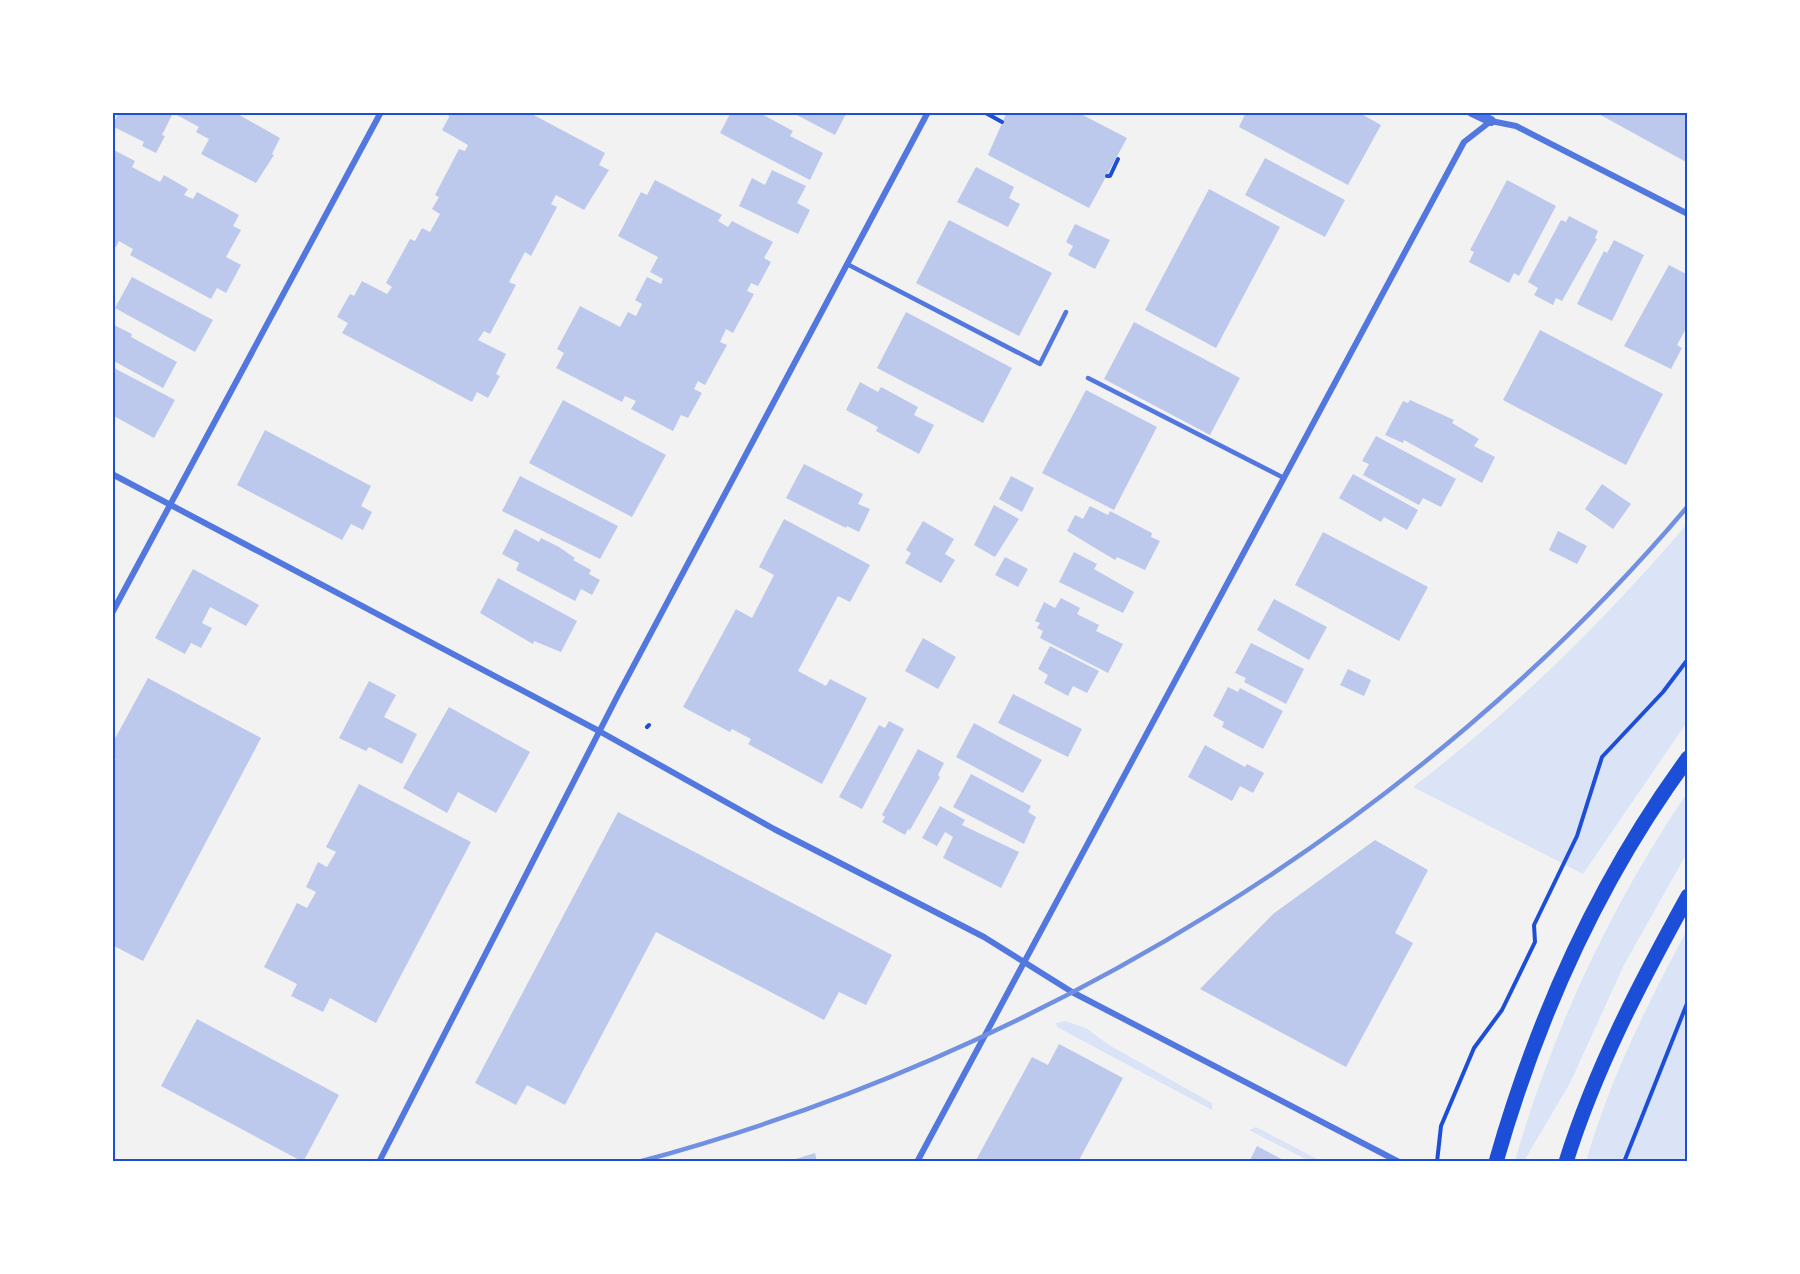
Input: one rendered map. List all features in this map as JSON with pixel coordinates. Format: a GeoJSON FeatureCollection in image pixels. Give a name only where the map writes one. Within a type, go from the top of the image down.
{"type":"FeatureCollection","features":[{"type":"Feature","properties":{"kind":"main road"},"geometry":{"type":"LineString","coordinates":[[1496,1161],[1523,1076],[1566,968],[1627,851],[1688,758]]}},
{"type":"Feature","properties":{"kind":"main road"},"geometry":{"type":"LineString","coordinates":[[1566,1161],[1610,1049],[1646,972],[1688,896]]}},
{"type":"Feature","properties":{"kind":"street"},"geometry":{"type":"LineString","coordinates":[[112,613],[381,112]]}},
{"type":"Feature","properties":{"kind":"street"},"geometry":{"type":"LineString","coordinates":[[380,1161],[599,731],[928,112]]}},
{"type":"Feature","properties":{"kind":"street"},"geometry":{"type":"LineString","coordinates":[[1472,112],[1516,126],[1688,214]]}},
{"type":"Feature","properties":{"kind":"street"},"geometry":{"type":"LineString","coordinates":[[917,1161],[1282,477],[1464,142],[1490,117]]}},
{"type":"Feature","properties":{"kind":"street"},"geometry":{"type":"LineString","coordinates":[[112,474],[599,731],[774,829],[984,938],[1062,987],[1400,1161]]}},
{"type":"Feature","properties":{"kind":"lane"},"geometry":{"type":"LineString","coordinates":[[847,264],[1040,364],[1065,312]]}},
{"type":"Feature","properties":{"kind":"lane"},"geometry":{"type":"LineString","coordinates":[[1088,378],[1282,477]]}},
{"type":"Feature","properties":{"kind":"path"},"geometry":{"type":"LineString","coordinates":[[984,112],[1002,122]]}},
{"type":"Feature","properties":{"kind":"path"},"geometry":{"type":"LineString","coordinates":[[1107,176],[1110,176],[1118,159]]}},
{"type":"Feature","properties":{"kind":"path"},"geometry":{"type":"LineString","coordinates":[[1437,1161],[1441,1126],[1474,1048],[1502,1010],[1535,942],[1534,925],[1576,836],[1602,757],[1663,692],[1688,659]]}},
{"type":"Feature","properties":{"kind":"path"},"geometry":{"type":"LineString","coordinates":[[1624,1161],[1688,1001]]}},
{"type":"Feature","properties":{"kind":"shaded area"},"geometry":{"type":"Polygon","coordinates":[[[1687,524],[1687,722],[1583,874],[1413,787],[1487,727],[1557,663],[1624,595],[1687,524]]]}},
{"type":"Feature","properties":{"kind":"shaded area"},"geometry":{"type":"Polygon","coordinates":[[[1687,793],[1687,853],[1624,965],[1570,1083],[1524,1161],[1515,1161],[1547,1064],[1586,970],[1633,879],[1687,793]]]}},
{"type":"Feature","properties":{"kind":"shaded area"},"geometry":{"type":"Polygon","coordinates":[[[1687,930],[1687,1161],[1586,1162],[1595,1132],[1630,1043],[1687,930]]]}},
{"type":"Feature","properties":{"kind":"shaded area"},"geometry":{"type":"Polygon","coordinates":[[[1065,1021],[1086,1028],[1109,1045],[1212,1103],[1212,1110],[1057,1027],[1056,1023],[1065,1021]]]}},
{"type":"Feature","properties":{"kind":"shaded area"},"geometry":{"type":"Polygon","coordinates":[[[1256,1127],[1321,1161],[1309,1161],[1249,1130],[1256,1127]]]}},
{"type":"Feature","properties":{"kind":"building"},"geometry":{"type":"Polygon","coordinates":[[[119,112],[234,112],[280,138],[272,154],[274,155],[256,183],[201,154],[209,139],[196,132],[199,127],[173,113],[156,153],[142,146],[144,142],[112,126],[119,112]]]}},
{"type":"Feature","properties":{"kind":"building"},"geometry":{"type":"Polygon","coordinates":[[[448,112],[528,112],[605,153],[599,165],[609,170],[584,210],[556,195],[551,204],[557,207],[531,256],[525,252],[509,282],[516,285],[490,334],[484,331],[478,340],[506,354],[496,374],[500,376],[488,398],[477,392],[472,402],[342,333],[348,323],[337,317],[350,294],[354,296],[362,281],[387,294],[392,287],[386,283],[410,239],[415,241],[422,228],[430,232],[440,214],[432,209],[439,197],[435,195],[459,149],[465,151],[468,145],[442,130],[449,117],[448,112]]]}},
{"type":"Feature","properties":{"kind":"building"},"geometry":{"type":"Polygon","coordinates":[[[731,112],[758,112],[793,131],[790,136],[823,153],[810,180],[720,133],[731,112]]]}},
{"type":"Feature","properties":{"kind":"building"},"geometry":{"type":"Polygon","coordinates":[[[791,112],[847,112],[835,135],[791,112]]]}},
{"type":"Feature","properties":{"kind":"building"},"geometry":{"type":"Polygon","coordinates":[[[1007,112],[1077,112],[1127,138],[1089,208],[988,155],[1007,112]]]}},
{"type":"Feature","properties":{"kind":"building"},"geometry":{"type":"Polygon","coordinates":[[[1246,112],[1358,112],[1381,125],[1348,185],[1239,127],[1246,112]]]}},
{"type":"Feature","properties":{"kind":"building"},"geometry":{"type":"Polygon","coordinates":[[[1595,112],[1688,112],[1688,163],[1595,112]]]}},
{"type":"Feature","properties":{"kind":"building"},"geometry":{"type":"Polygon","coordinates":[[[112,149],[135,161],[132,167],[160,182],[164,175],[188,189],[184,195],[193,199],[197,192],[239,215],[233,226],[241,230],[226,257],[241,265],[226,293],[217,288],[211,299],[130,255],[133,249],[119,241],[116,247],[112,246],[112,149]]]}},
{"type":"Feature","properties":{"kind":"building"},"geometry":{"type":"Polygon","coordinates":[[[1265,158],[1345,200],[1325,237],[1245,195],[1265,158]]]}},
{"type":"Feature","properties":{"kind":"building"},"geometry":{"type":"Polygon","coordinates":[[[976,167],[1014,187],[1009,198],[1020,204],[1008,227],[957,202],[976,167]]]}},
{"type":"Feature","properties":{"kind":"building"},"geometry":{"type":"Polygon","coordinates":[[[772,170],[806,186],[797,203],[810,210],[798,234],[739,206],[752,178],[765,185],[772,170]]]}},
{"type":"Feature","properties":{"kind":"building"},"geometry":{"type":"Polygon","coordinates":[[[655,180],[722,215],[718,221],[728,227],[732,221],[773,242],[764,258],[771,262],[758,286],[751,283],[747,291],[754,294],[733,333],[726,329],[720,342],[727,345],[705,385],[698,381],[694,389],[702,393],[688,418],[681,415],[673,431],[631,409],[636,401],[625,396],[622,402],[556,368],[564,353],[557,349],[580,306],[620,327],[628,312],[636,316],[642,304],[635,300],[647,277],[661,284],[663,279],[650,272],[658,257],[618,236],[641,192],[647,195],[655,180]]]}},
{"type":"Feature","properties":{"kind":"building"},"geometry":{"type":"Polygon","coordinates":[[[1507,180],[1556,206],[1519,276],[1514,273],[1509,283],[1469,262],[1474,252],[1470,250],[1507,180]]]}},
{"type":"Feature","properties":{"kind":"building"},"geometry":{"type":"Polygon","coordinates":[[[1209,189],[1280,227],[1216,348],[1145,310],[1209,189]]]}},
{"type":"Feature","properties":{"kind":"building"},"geometry":{"type":"Polygon","coordinates":[[[1569,216],[1598,231],[1595,238],[1597,239],[1562,301],[1556,298],[1553,305],[1534,295],[1538,288],[1528,282],[1561,220],[1566,222],[1569,216]]]}},
{"type":"Feature","properties":{"kind":"building"},"geometry":{"type":"Polygon","coordinates":[[[949,220],[1052,273],[1019,336],[916,283],[949,220]]]}},
{"type":"Feature","properties":{"kind":"building"},"geometry":{"type":"Polygon","coordinates":[[[1075,224],[1110,240],[1095,269],[1068,255],[1073,246],[1066,242],[1075,224]]]}},
{"type":"Feature","properties":{"kind":"building"},"geometry":{"type":"Polygon","coordinates":[[[1614,240],[1644,255],[1612,321],[1577,304],[1604,251],[1607,253],[1614,240]]]}},
{"type":"Feature","properties":{"kind":"building"},"geometry":{"type":"Polygon","coordinates":[[[1669,265],[1688,275],[1688,325],[1677,345],[1682,348],[1671,369],[1624,346],[1669,265]]]}},
{"type":"Feature","properties":{"kind":"building"},"geometry":{"type":"Polygon","coordinates":[[[132,277],[213,320],[195,352],[115,308],[132,277]]]}},
{"type":"Feature","properties":{"kind":"building"},"geometry":{"type":"Polygon","coordinates":[[[906,312],[1012,368],[983,423],[877,368],[906,312]]]}},
{"type":"Feature","properties":{"kind":"building"},"geometry":{"type":"Polygon","coordinates":[[[1134,322],[1240,378],[1210,435],[1104,379],[1134,322]]]}},
{"type":"Feature","properties":{"kind":"building"},"geometry":{"type":"Polygon","coordinates":[[[112,324],[177,362],[163,388],[112,360],[112,324]]]}},
{"type":"Feature","properties":{"kind":"building"},"geometry":{"type":"Polygon","coordinates":[[[1540,330],[1663,394],[1626,465],[1503,400],[1540,330]]]}},
{"type":"Feature","properties":{"kind":"building"},"geometry":{"type":"Polygon","coordinates":[[[114,368],[175,400],[154,438],[112,415],[114,368]]]}},
{"type":"Feature","properties":{"kind":"building"},"geometry":{"type":"Polygon","coordinates":[[[860,382],[878,392],[881,387],[918,407],[914,415],[934,425],[919,454],[876,431],[878,427],[846,410],[860,382]]]}},
{"type":"Feature","properties":{"kind":"building"},"geometry":{"type":"Polygon","coordinates":[[[1086,390],[1157,427],[1114,510],[1042,473],[1086,390]]]}},
{"type":"Feature","properties":{"kind":"building"},"geometry":{"type":"Polygon","coordinates":[[[563,400],[666,455],[632,517],[529,463],[563,400]]]}},
{"type":"Feature","properties":{"kind":"building"},"geometry":{"type":"Polygon","coordinates":[[[1410,400],[1454,420],[1452,423],[1479,439],[1474,446],[1495,457],[1482,483],[1404,440],[1403,443],[1385,435],[1403,401],[1408,403],[1410,400]]]}},
{"type":"Feature","properties":{"kind":"building"},"geometry":{"type":"Polygon","coordinates":[[[265,430],[371,486],[361,506],[372,512],[363,530],[351,524],[342,540],[237,485],[265,430]]]}},
{"type":"Feature","properties":{"kind":"building"},"geometry":{"type":"Polygon","coordinates":[[[1376,436],[1456,479],[1441,507],[1423,498],[1419,505],[1363,475],[1369,464],[1362,461],[1376,436]]]}},
{"type":"Feature","properties":{"kind":"building"},"geometry":{"type":"Polygon","coordinates":[[[804,464],[863,494],[858,504],[870,509],[859,532],[847,526],[846,528],[786,498],[804,464]]]}},
{"type":"Feature","properties":{"kind":"building"},"geometry":{"type":"Polygon","coordinates":[[[1353,474],[1418,510],[1407,530],[1384,517],[1381,522],[1339,498],[1353,474]]]}},
{"type":"Feature","properties":{"kind":"building"},"geometry":{"type":"Polygon","coordinates":[[[520,476],[618,526],[600,559],[502,511],[520,476]]]}},
{"type":"Feature","properties":{"kind":"building"},"geometry":{"type":"Polygon","coordinates":[[[1011,476],[1034,488],[1022,512],[999,499],[1011,476]]]}},
{"type":"Feature","properties":{"kind":"building"},"geometry":{"type":"Polygon","coordinates":[[[1602,484],[1631,504],[1613,529],[1585,509],[1602,484]]]}},
{"type":"Feature","properties":{"kind":"building"},"geometry":{"type":"Polygon","coordinates":[[[994,505],[1019,519],[995,557],[974,545],[994,505]]]}},
{"type":"Feature","properties":{"kind":"building"},"geometry":{"type":"Polygon","coordinates":[[[1090,506],[1108,515],[1110,511],[1152,533],[1151,537],[1160,541],[1145,570],[1117,557],[1115,560],[1067,531],[1075,515],[1083,519],[1090,506]]]}},
{"type":"Feature","properties":{"kind":"building"},"geometry":{"type":"Polygon","coordinates":[[[784,519],[870,565],[850,602],[838,596],[798,671],[826,686],[830,679],[867,698],[822,784],[748,744],[751,739],[732,729],[730,732],[683,707],[736,609],[752,618],[774,575],[759,567],[784,519]]]}},
{"type":"Feature","properties":{"kind":"building"},"geometry":{"type":"Polygon","coordinates":[[[923,521],[954,539],[945,554],[955,560],[941,583],[905,563],[911,553],[906,550],[923,521]]]}},
{"type":"Feature","properties":{"kind":"building"},"geometry":{"type":"Polygon","coordinates":[[[515,529],[539,542],[541,538],[559,547],[575,558],[573,560],[591,570],[589,574],[600,580],[592,595],[581,589],[575,601],[516,570],[519,563],[502,554],[515,529]]]}},
{"type":"Feature","properties":{"kind":"building"},"geometry":{"type":"Polygon","coordinates":[[[1558,531],[1587,546],[1577,564],[1549,550],[1558,531]]]}},
{"type":"Feature","properties":{"kind":"building"},"geometry":{"type":"Polygon","coordinates":[[[1323,532],[1428,587],[1399,641],[1295,585],[1323,532]]]}},
{"type":"Feature","properties":{"kind":"building"},"geometry":{"type":"Polygon","coordinates":[[[1074,552],[1097,564],[1094,569],[1134,592],[1123,613],[1059,582],[1074,552]]]}},
{"type":"Feature","properties":{"kind":"building"},"geometry":{"type":"Polygon","coordinates":[[[1005,557],[1028,569],[1018,587],[995,575],[1005,557]]]}},
{"type":"Feature","properties":{"kind":"building"},"geometry":{"type":"Polygon","coordinates":[[[193,569],[259,605],[246,626],[210,607],[202,623],[212,628],[201,648],[191,643],[185,654],[155,638],[193,569]]]}},
{"type":"Feature","properties":{"kind":"building"},"geometry":{"type":"Polygon","coordinates":[[[498,578],[577,621],[561,652],[534,641],[533,644],[480,613],[498,578]]]}},
{"type":"Feature","properties":{"kind":"building"},"geometry":{"type":"Polygon","coordinates":[[[1061,598],[1080,608],[1077,614],[1099,625],[1096,631],[1123,644],[1108,673],[1040,638],[1043,631],[1037,628],[1040,623],[1035,621],[1044,602],[1055,608],[1061,598]]]}},
{"type":"Feature","properties":{"kind":"building"},"geometry":{"type":"Polygon","coordinates":[[[1274,599],[1327,627],[1309,660],[1257,630],[1274,599]]]}},
{"type":"Feature","properties":{"kind":"building"},"geometry":{"type":"Polygon","coordinates":[[[923,638],[956,657],[938,689],[905,671],[923,638]]]}},
{"type":"Feature","properties":{"kind":"building"},"geometry":{"type":"Polygon","coordinates":[[[1251,643],[1304,669],[1286,704],[1244,682],[1246,678],[1235,673],[1251,643]]]}},
{"type":"Feature","properties":{"kind":"building"},"geometry":{"type":"Polygon","coordinates":[[[1050,646],[1099,671],[1087,693],[1073,686],[1068,696],[1044,683],[1048,675],[1038,669],[1050,646]]]}},
{"type":"Feature","properties":{"kind":"building"},"geometry":{"type":"Polygon","coordinates":[[[1348,669],[1371,680],[1364,696],[1340,685],[1348,669]]]}},
{"type":"Feature","properties":{"kind":"building"},"geometry":{"type":"Polygon","coordinates":[[[148,678],[261,738],[143,961],[112,945],[112,766],[116,759],[112,757],[112,744],[148,678]]]}},
{"type":"Feature","properties":{"kind":"building"},"geometry":{"type":"Polygon","coordinates":[[[369,681],[396,695],[384,717],[417,734],[402,764],[369,747],[366,751],[339,738],[369,681]]]}},
{"type":"Feature","properties":{"kind":"building"},"geometry":{"type":"Polygon","coordinates":[[[1228,687],[1238,692],[1240,688],[1283,711],[1263,749],[1222,727],[1224,722],[1213,716],[1228,687]]]}},
{"type":"Feature","properties":{"kind":"building"},"geometry":{"type":"Polygon","coordinates":[[[1013,694],[1082,729],[1068,757],[998,723],[1013,694]]]}},
{"type":"Feature","properties":{"kind":"building"},"geometry":{"type":"Polygon","coordinates":[[[449,707],[530,752],[496,813],[458,792],[447,813],[403,788],[449,707]]]}},
{"type":"Feature","properties":{"kind":"building"},"geometry":{"type":"Polygon","coordinates":[[[889,721],[904,729],[862,809],[839,797],[879,725],[885,728],[889,721]]]}},
{"type":"Feature","properties":{"kind":"building"},"geometry":{"type":"Polygon","coordinates":[[[974,723],[1042,760],[1023,793],[956,757],[974,723]]]}},
{"type":"Feature","properties":{"kind":"building"},"geometry":{"type":"Polygon","coordinates":[[[1205,745],[1245,767],[1247,764],[1264,773],[1253,793],[1240,786],[1232,801],[1188,777],[1205,745]]]}},
{"type":"Feature","properties":{"kind":"building"},"geometry":{"type":"Polygon","coordinates":[[[918,749],[944,763],[938,775],[940,777],[905,835],[882,822],[885,817],[882,815],[918,749]]]}},
{"type":"Feature","properties":{"kind":"building"},"geometry":{"type":"Polygon","coordinates":[[[971,774],[1031,806],[1028,812],[1036,817],[1024,844],[953,807],[971,774]]]}},
{"type":"Feature","properties":{"kind":"building"},"geometry":{"type":"Polygon","coordinates":[[[359,784],[471,842],[376,1023],[330,998],[323,1012],[291,996],[297,984],[264,967],[297,903],[307,908],[316,892],[306,887],[318,862],[327,867],[336,852],[326,847],[359,784]]]}},
{"type":"Feature","properties":{"kind":"building"},"geometry":{"type":"Polygon","coordinates":[[[940,806],[965,820],[962,825],[1019,852],[1001,888],[943,858],[953,837],[945,832],[937,846],[922,838],[940,806]]]}},
{"type":"Feature","properties":{"kind":"building"},"geometry":{"type":"Polygon","coordinates":[[[618,812],[892,955],[866,1005],[839,992],[824,1020],[656,932],[565,1105],[527,1085],[516,1105],[475,1083],[618,812]]]}},
{"type":"Feature","properties":{"kind":"building"},"geometry":{"type":"Polygon","coordinates":[[[1375,840],[1428,870],[1395,933],[1413,943],[1346,1067],[1200,989],[1273,914],[1375,840]]]}},
{"type":"Feature","properties":{"kind":"building"},"geometry":{"type":"Polygon","coordinates":[[[197,1019],[339,1095],[303,1162],[161,1086],[197,1019]]]}},
{"type":"Feature","properties":{"kind":"building"},"geometry":{"type":"Polygon","coordinates":[[[1059,1044],[1123,1078],[1078,1162],[975,1162],[1032,1057],[1048,1065],[1059,1044]]]}},
{"type":"Feature","properties":{"kind":"building"},"geometry":{"type":"Polygon","coordinates":[[[1257,1146],[1287,1162],[1249,1162],[1257,1146]]]}},
{"type":"Feature","properties":{"kind":"building"},"geometry":{"type":"Polygon","coordinates":[[[815,1153],[817,1162],[789,1162],[789,1161],[815,1153]]]}},
{"type":"Feature","properties":{"kind":"railway"},"geometry":{"type":"LineString","coordinates":[[638,1162],[786,1116],[933,1059],[1075,991],[1212,912],[1344,824],[1468,726],[1583,620],[1688,506]]}}]}
